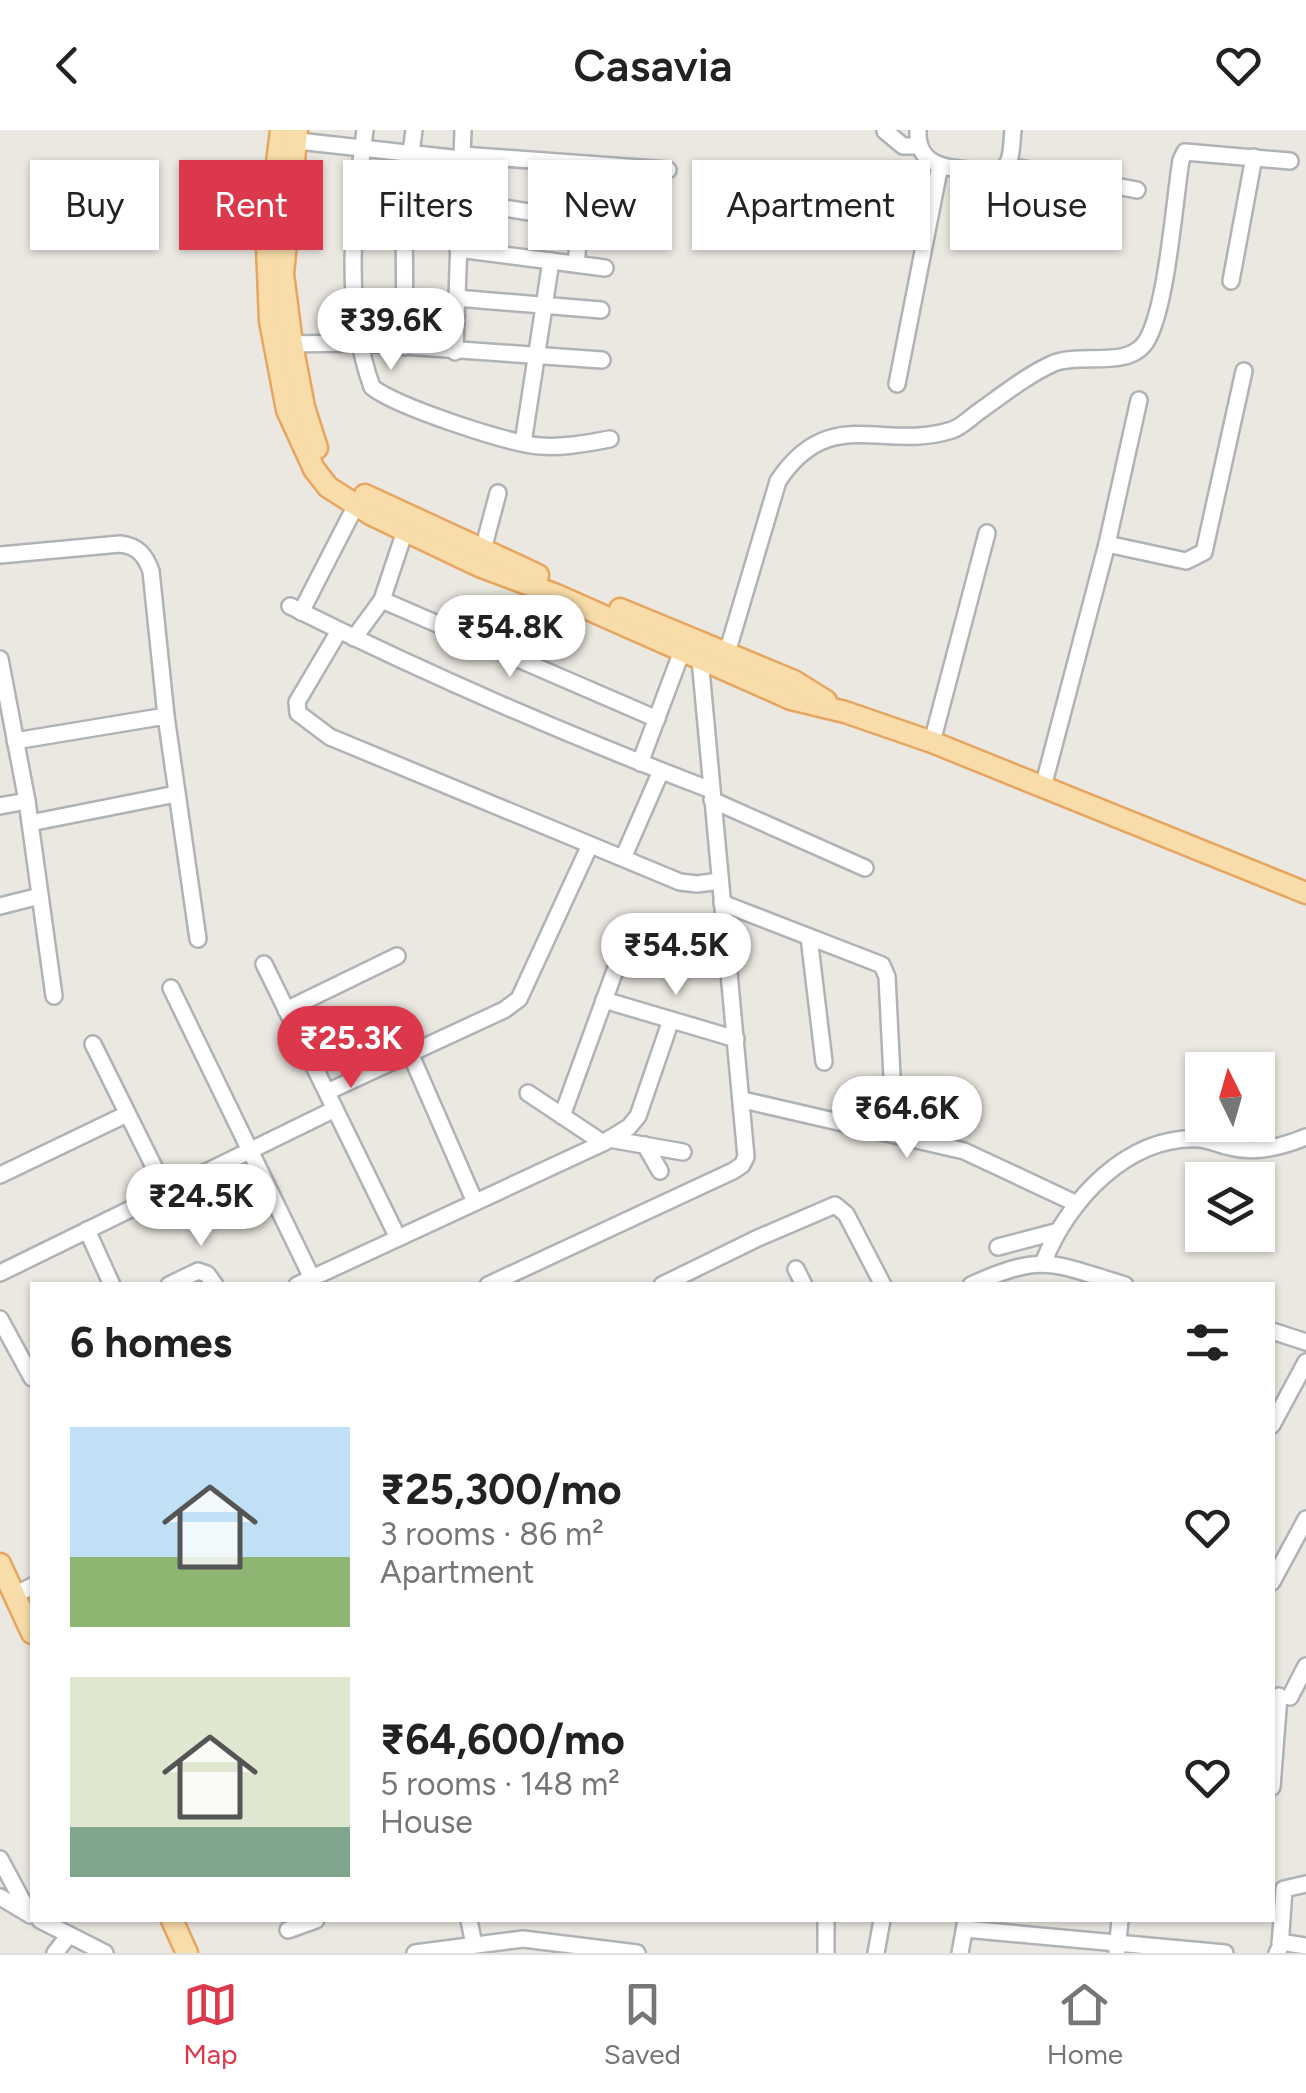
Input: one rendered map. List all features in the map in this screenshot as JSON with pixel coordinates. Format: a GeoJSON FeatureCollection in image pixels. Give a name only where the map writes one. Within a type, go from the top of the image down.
{"type":"FeatureCollection","features":[{"type":"Feature","properties":{"kind":"main road"},"geometry":{"type":"LineString","coordinates":[[288,135],[283,345],[287,410],[314,469],[328,487],[405,531],[794,681],[845,712]]}},
{"type":"Feature","properties":{"kind":"main road"},"geometry":{"type":"LineString","coordinates":[[283,345],[313,442],[336,476],[378,503],[554,594],[791,700],[845,712],[932,742],[1306,893]]}},
{"type":"Feature","properties":{"kind":"main road"},"geometry":{"type":"LineString","coordinates":[[0,1564],[24,1591],[30,1622]]}},
{"type":"Feature","properties":{"kind":"main road"},"geometry":{"type":"LineString","coordinates":[[173,1922],[186,1953]]}},
{"type":"Feature","properties":{"kind":"street"},"geometry":{"type":"LineString","coordinates":[[366,130],[351,259],[361,343],[372,387],[452,422],[522,443],[566,446],[610,439]]}},
{"type":"Feature","properties":{"kind":"street"},"geometry":{"type":"LineString","coordinates":[[406,347],[404,206],[414,130]]}},
{"type":"Feature","properties":{"kind":"street"},"geometry":{"type":"LineString","coordinates":[[462,160],[464,130]]}},
{"type":"Feature","properties":{"kind":"street"},"geometry":{"type":"LineString","coordinates":[[1009,160],[1014,130]]}},
{"type":"Feature","properties":{"kind":"street"},"geometry":{"type":"LineString","coordinates":[[885,131],[903,146],[918,138],[923,156],[950,165]]}},
{"type":"Feature","properties":{"kind":"street"},"geometry":{"type":"LineString","coordinates":[[288,135],[363,149],[528,161]]}},
{"type":"Feature","properties":{"kind":"street"},"geometry":{"type":"LineString","coordinates":[[727,654],[778,481],[792,461],[810,446],[831,437],[932,435],[956,429],[1058,362],[1126,356],[1139,351],[1148,338],[1159,304],[1185,152],[1290,160]]}},
{"type":"Feature","properties":{"kind":"street"},"geometry":{"type":"LineString","coordinates":[[1232,281],[1254,157]]}},
{"type":"Feature","properties":{"kind":"street"},"geometry":{"type":"LineString","coordinates":[[897,384],[940,164]]}},
{"type":"Feature","properties":{"kind":"street"},"geometry":{"type":"LineString","coordinates":[[1122,187],[1138,190]]}},
{"type":"Feature","properties":{"kind":"street"},"geometry":{"type":"LineString","coordinates":[[454,352],[458,250]]}},
{"type":"Feature","properties":{"kind":"street"},"geometry":{"type":"LineString","coordinates":[[497,250],[604,268]]}},
{"type":"Feature","properties":{"kind":"street"},"geometry":{"type":"LineString","coordinates":[[576,264],[577,250]]}},
{"type":"Feature","properties":{"kind":"street"},"geometry":{"type":"LineString","coordinates":[[522,443],[551,261]]}},
{"type":"Feature","properties":{"kind":"street"},"geometry":{"type":"LineString","coordinates":[[456,298],[602,310]]}},
{"type":"Feature","properties":{"kind":"street"},"geometry":{"type":"LineString","coordinates":[[283,345],[361,343],[602,360]]}},
{"type":"Feature","properties":{"kind":"street"},"geometry":{"type":"LineString","coordinates":[[1107,544],[1186,561],[1204,552],[1244,372]]}},
{"type":"Feature","properties":{"kind":"street"},"geometry":{"type":"LineString","coordinates":[[1044,787],[1107,544],[1139,400]]}},
{"type":"Feature","properties":{"kind":"street"},"geometry":{"type":"LineString","coordinates":[[481,558],[498,493]]}},
{"type":"Feature","properties":{"kind":"street"},"geometry":{"type":"LineString","coordinates":[[356,505],[296,609],[416,669],[661,771],[865,868]]}},
{"type":"Feature","properties":{"kind":"street"},"geometry":{"type":"LineString","coordinates":[[405,531],[382,600],[347,634],[297,702],[298,713],[330,738],[680,882],[720,881]]}},
{"type":"Feature","properties":{"kind":"street"},"geometry":{"type":"LineString","coordinates":[[932,742],[987,533]]}},
{"type":"Feature","properties":{"kind":"street"},"geometry":{"type":"LineString","coordinates":[[0,555],[120,544],[142,553],[151,571],[166,716],[198,939]]}},
{"type":"Feature","properties":{"kind":"street"},"geometry":{"type":"LineString","coordinates":[[382,600],[657,718]]}},
{"type":"Feature","properties":{"kind":"street"},"geometry":{"type":"LineString","coordinates":[[640,763],[657,718],[691,656]]}},
{"type":"Feature","properties":{"kind":"street"},"geometry":{"type":"LineString","coordinates":[[494,1282],[742,1165],[747,1145],[711,795],[691,656]]}},
{"type":"Feature","properties":{"kind":"street"},"geometry":{"type":"LineString","coordinates":[[0,659],[30,823],[54,996]]}},
{"type":"Feature","properties":{"kind":"street"},"geometry":{"type":"LineString","coordinates":[[15,741],[166,716]]}},
{"type":"Feature","properties":{"kind":"street"},"geometry":{"type":"LineString","coordinates":[[623,858],[661,771]]}},
{"type":"Feature","properties":{"kind":"street"},"geometry":{"type":"LineString","coordinates":[[30,823],[176,794]]}},
{"type":"Feature","properties":{"kind":"street"},"geometry":{"type":"LineString","coordinates":[[0,806],[26,801]]}},
{"type":"Feature","properties":{"kind":"street"},"geometry":{"type":"LineString","coordinates":[[326,1092],[504,1010],[519,999],[590,845]]}},
{"type":"Feature","properties":{"kind":"street"},"geometry":{"type":"LineString","coordinates":[[0,906],[40,896]]}},
{"type":"Feature","properties":{"kind":"street"},"geometry":{"type":"LineString","coordinates":[[722,903],[882,966],[892,1076]]}},
{"type":"Feature","properties":{"kind":"street"},"geometry":{"type":"LineString","coordinates":[[809,936],[824,1062]]}},
{"type":"Feature","properties":{"kind":"street"},"geometry":{"type":"LineString","coordinates":[[286,1010],[397,956]]}},
{"type":"Feature","properties":{"kind":"street"},"geometry":{"type":"LineString","coordinates":[[264,964],[398,1238]]}},
{"type":"Feature","properties":{"kind":"street"},"geometry":{"type":"LineString","coordinates":[[562,1116],[617,965]]}},
{"type":"Feature","properties":{"kind":"street"},"geometry":{"type":"LineString","coordinates":[[171,988],[250,1150],[304,1282],[606,1141],[638,1116],[671,1020]]}},
{"type":"Feature","properties":{"kind":"street"},"geometry":{"type":"LineString","coordinates":[[604,1000],[736,1038]]}},
{"type":"Feature","properties":{"kind":"street"},"geometry":{"type":"LineString","coordinates":[[93,1044],[166,1191]]}},
{"type":"Feature","properties":{"kind":"street"},"geometry":{"type":"LineString","coordinates":[[410,1053],[475,1202]]}},
{"type":"Feature","properties":{"kind":"street"},"geometry":{"type":"LineString","coordinates":[[528,1093],[606,1141],[683,1152]]}},
{"type":"Feature","properties":{"kind":"street"},"geometry":{"type":"LineString","coordinates":[[742,1100],[964,1151],[1077,1204]]}},
{"type":"Feature","properties":{"kind":"street"},"geometry":{"type":"LineString","coordinates":[[0,1274],[335,1108]]}},
{"type":"Feature","properties":{"kind":"street"},"geometry":{"type":"LineString","coordinates":[[0,1175],[127,1114]]}},
{"type":"Feature","properties":{"kind":"street"},"geometry":{"type":"LineString","coordinates":[[1044,1261],[1056,1232],[1077,1204],[1119,1164],[1168,1141],[1202,1139],[1235,1149],[1259,1150],[1306,1137]]}},
{"type":"Feature","properties":{"kind":"street"},"geometry":{"type":"LineString","coordinates":[[645,1145],[660,1171]]}},
{"type":"Feature","properties":{"kind":"street"},"geometry":{"type":"LineString","coordinates":[[668,1282],[835,1205],[846,1214],[880,1282]]}},
{"type":"Feature","properties":{"kind":"street"},"geometry":{"type":"LineString","coordinates":[[87,1230],[111,1282]]}},
{"type":"Feature","properties":{"kind":"street"},"geometry":{"type":"LineString","coordinates":[[998,1247],[1056,1232]]}},
{"type":"Feature","properties":{"kind":"street"},"geometry":{"type":"LineString","coordinates":[[977,1282],[1007,1268],[1044,1261],[1115,1282]]}},
{"type":"Feature","properties":{"kind":"street"},"geometry":{"type":"LineString","coordinates":[[796,1269],[802,1282]]}},
{"type":"Feature","properties":{"kind":"street"},"geometry":{"type":"LineString","coordinates":[[175,1282],[198,1272],[206,1274],[212,1282]]}},
{"type":"Feature","properties":{"kind":"street"},"geometry":{"type":"LineString","coordinates":[[0,1319],[30,1374]]}},
{"type":"Feature","properties":{"kind":"street"},"geometry":{"type":"LineString","coordinates":[[1275,1332],[1306,1342]]}},
{"type":"Feature","properties":{"kind":"street"},"geometry":{"type":"LineString","coordinates":[[1275,1419],[1306,1362]]}},
{"type":"Feature","properties":{"kind":"street"},"geometry":{"type":"LineString","coordinates":[[1275,1576],[1306,1519]]}},
{"type":"Feature","properties":{"kind":"street"},"geometry":{"type":"LineString","coordinates":[[1275,1768],[1287,1696],[1306,1666]]}},
{"type":"Feature","properties":{"kind":"street"},"geometry":{"type":"LineString","coordinates":[[0,1859],[30,1910]]}},
{"type":"Feature","properties":{"kind":"street"},"geometry":{"type":"LineString","coordinates":[[1306,1884],[1278,1883],[1279,1948],[1306,1946]]}},
{"type":"Feature","properties":{"kind":"street"},"geometry":{"type":"LineString","coordinates":[[0,1897],[30,1915]]}},
{"type":"Feature","properties":{"kind":"street"},"geometry":{"type":"LineString","coordinates":[[44,1922],[105,1953]]}},
{"type":"Feature","properties":{"kind":"street"},"geometry":{"type":"LineString","coordinates":[[288,1930],[310,1922]]}},
{"type":"Feature","properties":{"kind":"street"},"geometry":{"type":"LineString","coordinates":[[463,1948],[470,1922]]}},
{"type":"Feature","properties":{"kind":"street"},"geometry":{"type":"LineString","coordinates":[[826,1922],[826,1953]]}},
{"type":"Feature","properties":{"kind":"street"},"geometry":{"type":"LineString","coordinates":[[876,1953],[882,1922]]}},
{"type":"Feature","properties":{"kind":"street"},"geometry":{"type":"LineString","coordinates":[[1117,1948],[1120,1922]]}},
{"type":"Feature","properties":{"kind":"street"},"geometry":{"type":"LineString","coordinates":[[960,1953],[965,1924],[1049,1945],[1224,1953]]}},
{"type":"Feature","properties":{"kind":"street"},"geometry":{"type":"LineString","coordinates":[[55,1953],[69,1935]]}},
{"type":"Feature","properties":{"kind":"street"},"geometry":{"type":"LineString","coordinates":[[415,1953],[522,1938],[636,1953]]}}]}
